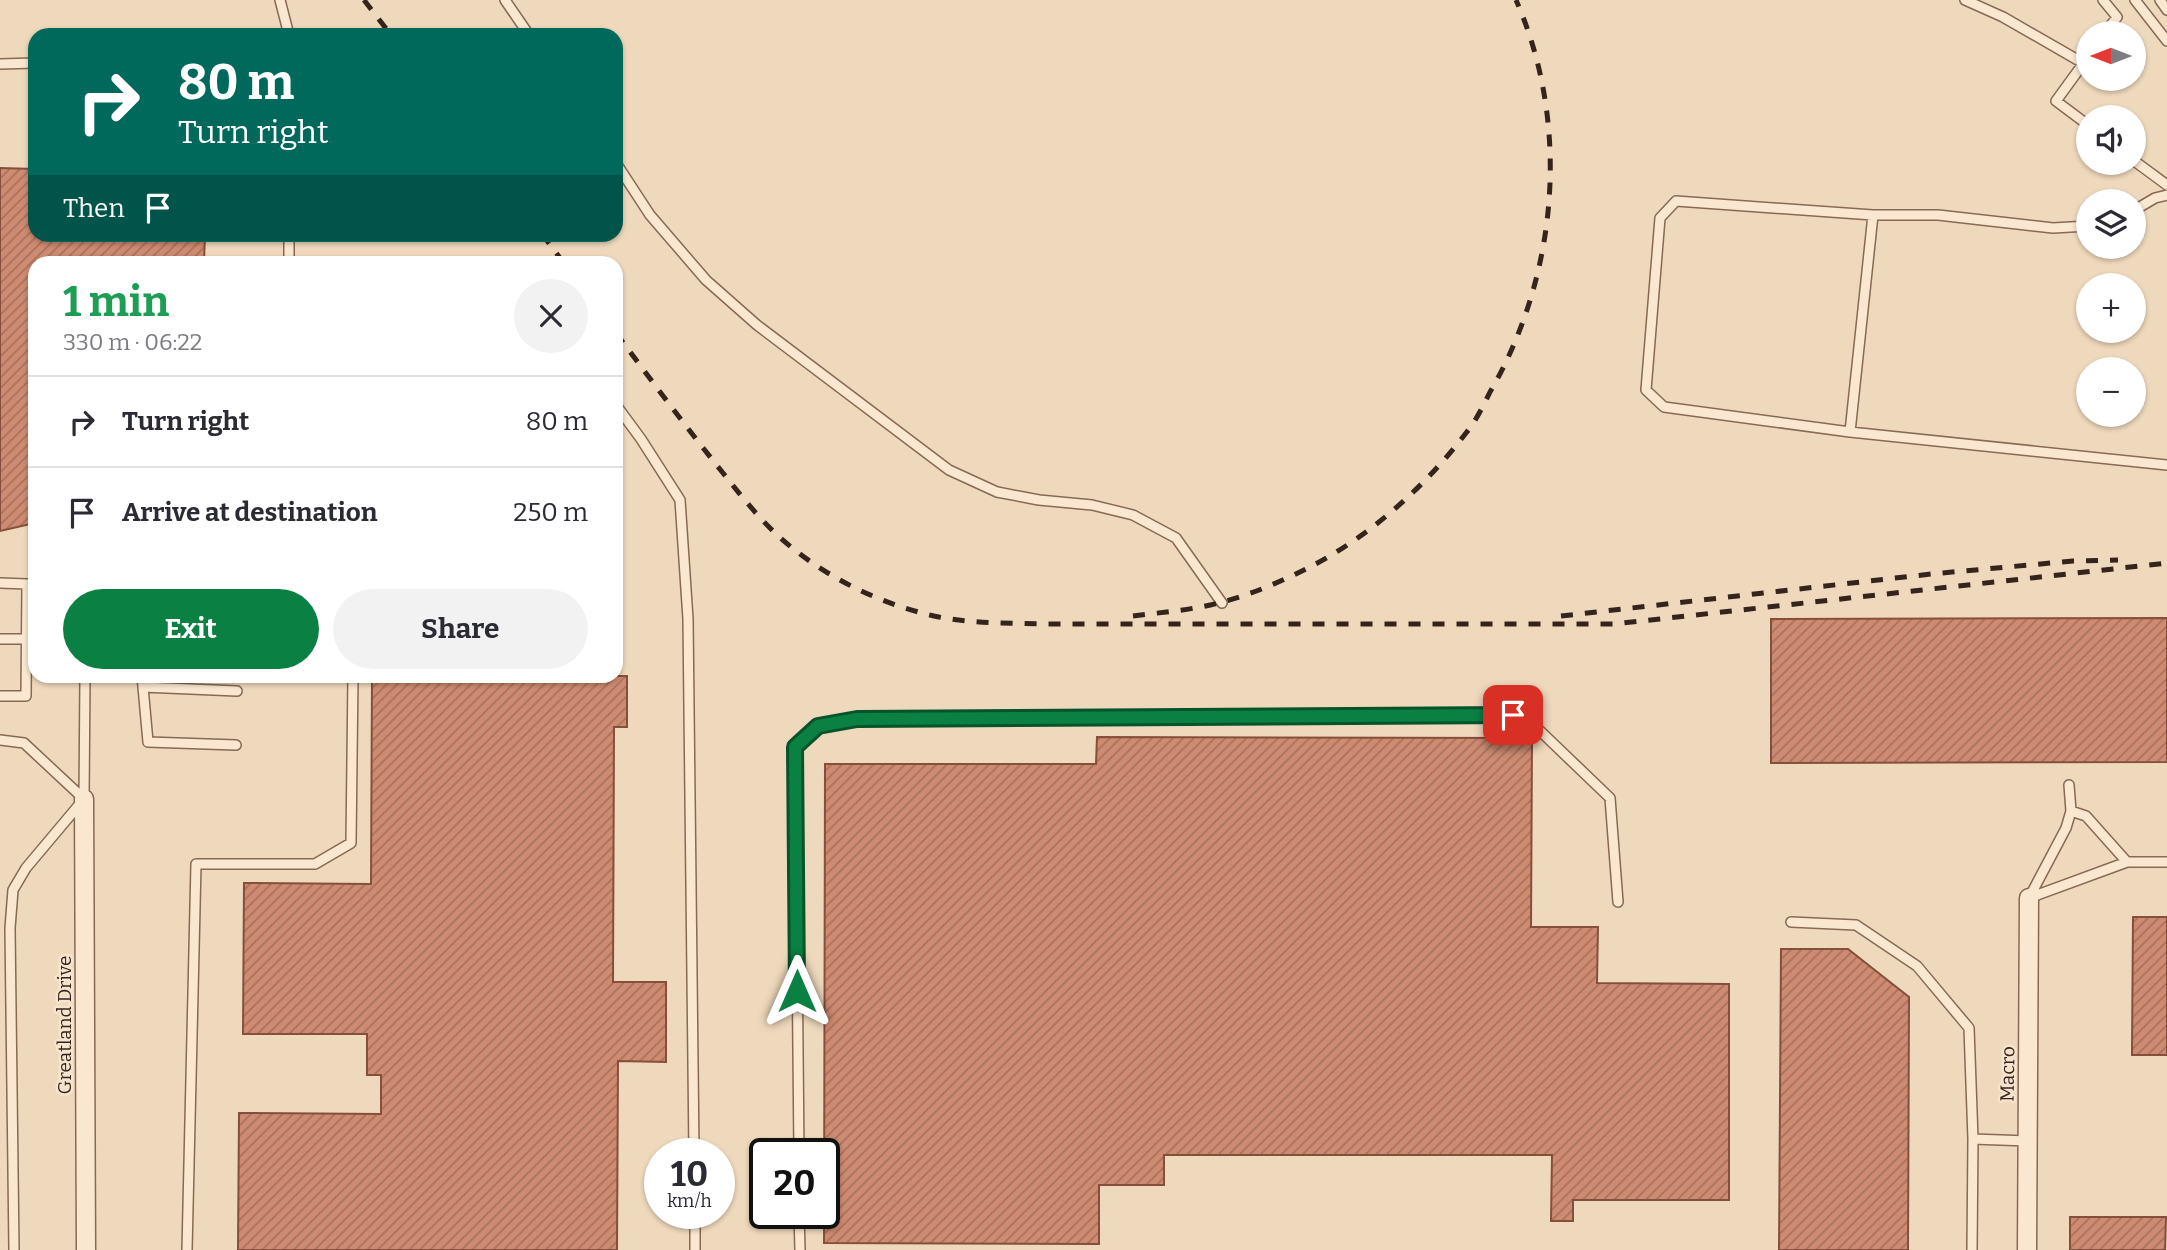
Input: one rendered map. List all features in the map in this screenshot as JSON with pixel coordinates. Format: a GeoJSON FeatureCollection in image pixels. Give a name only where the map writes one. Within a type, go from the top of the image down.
{"type":"FeatureCollection","features":[{"type":"Feature","properties":{"kind":"street","name":"Greatland Drive"},"geometry":{"type":"LineString","coordinates":[[84,799],[86,1250]]}},
{"type":"Feature","properties":{"kind":"street","name":"Macro"},"geometry":{"type":"LineString","coordinates":[[2027,1250],[2029,898]]}},
{"type":"Feature","properties":{"kind":"lane"},"geometry":{"type":"LineString","coordinates":[[280,0],[287,28]]}},
{"type":"Feature","properties":{"kind":"lane"},"geometry":{"type":"LineString","coordinates":[[505,0],[524,28]]}},
{"type":"Feature","properties":{"kind":"lane"},"geometry":{"type":"LineString","coordinates":[[1965,0],[2076,55]]}},
{"type":"Feature","properties":{"kind":"lane"},"geometry":{"type":"LineString","coordinates":[[2103,0],[2117,17],[2114,21]]}},
{"type":"Feature","properties":{"kind":"lane"},"geometry":{"type":"LineString","coordinates":[[2135,0],[2167,41]]}},
{"type":"Feature","properties":{"kind":"lane"},"geometry":{"type":"LineString","coordinates":[[2160,0],[2167,10]]}},
{"type":"Feature","properties":{"kind":"lane"},"geometry":{"type":"LineString","coordinates":[[0,64],[28,63]]}},
{"type":"Feature","properties":{"kind":"lane"},"geometry":{"type":"LineString","coordinates":[[2076,74],[2056,101],[2076,116]]}},
{"type":"Feature","properties":{"kind":"lane"},"geometry":{"type":"LineString","coordinates":[[2146,170],[2167,185]]}},
{"type":"Feature","properties":{"kind":"lane"},"geometry":{"type":"LineString","coordinates":[[623,174],[650,215],[706,281],[757,325],[949,470],[997,492],[1039,500],[1092,505],[1133,515],[1176,538],[1222,603]]}},
{"type":"Feature","properties":{"kind":"lane"},"geometry":{"type":"LineString","coordinates":[[2146,203],[2167,195]]}},
{"type":"Feature","properties":{"kind":"lane"},"geometry":{"type":"LineString","coordinates":[[2076,227],[2053,228],[1938,215],[1873,215],[1676,201],[1660,218],[1646,390],[1664,407],[1850,432],[2167,465]]}},
{"type":"Feature","properties":{"kind":"lane"},"geometry":{"type":"LineString","coordinates":[[1850,432],[1873,215]]}},
{"type":"Feature","properties":{"kind":"lane"},"geometry":{"type":"LineString","coordinates":[[623,415],[680,500],[688,619],[694,1138]]}},
{"type":"Feature","properties":{"kind":"lane"},"geometry":{"type":"LineString","coordinates":[[0,583],[27,583],[28,597]]}},
{"type":"Feature","properties":{"kind":"lane"},"geometry":{"type":"LineString","coordinates":[[0,639],[28,639]]}},
{"type":"Feature","properties":{"kind":"lane"},"geometry":{"type":"LineString","coordinates":[[0,696],[26,696],[28,673]]}},
{"type":"Feature","properties":{"kind":"lane"},"geometry":{"type":"LineString","coordinates":[[14,1250],[10,942],[13,890],[26,868],[84,799],[85,683]]}},
{"type":"Feature","properties":{"kind":"lane"},"geometry":{"type":"LineString","coordinates":[[143,683],[148,742],[236,745]]}},
{"type":"Feature","properties":{"kind":"lane"},"geometry":{"type":"LineString","coordinates":[[187,1250],[196,864],[315,864],[351,844],[353,683]]}},
{"type":"Feature","properties":{"kind":"lane"},"geometry":{"type":"LineString","coordinates":[[143,687],[237,691]]}},
{"type":"Feature","properties":{"kind":"lane"},"geometry":{"type":"LineString","coordinates":[[799,1138],[795,747],[818,726],[857,719],[1513,715],[1535,726],[1610,798],[1618,902]]}},
{"type":"Feature","properties":{"kind":"lane"},"geometry":{"type":"LineString","coordinates":[[0,740],[24,743],[84,799]]}},
{"type":"Feature","properties":{"kind":"lane"},"geometry":{"type":"LineString","coordinates":[[2029,898],[2066,828],[2071,811],[2069,785]]}},
{"type":"Feature","properties":{"kind":"lane"},"geometry":{"type":"LineString","coordinates":[[2071,811],[2086,816],[2127,862]]}},
{"type":"Feature","properties":{"kind":"lane"},"geometry":{"type":"LineString","coordinates":[[2029,898],[2127,862],[2167,862]]}},
{"type":"Feature","properties":{"kind":"lane"},"geometry":{"type":"LineString","coordinates":[[1791,922],[1856,925],[1917,966],[1969,1028],[1973,1139],[1972,1250]]}},
{"type":"Feature","properties":{"kind":"lane"},"geometry":{"type":"LineString","coordinates":[[1973,1139],[2028,1141]]}},
{"type":"Feature","properties":{"kind":"lane"},"geometry":{"type":"LineString","coordinates":[[695,1229],[695,1250]]}},
{"type":"Feature","properties":{"kind":"lane"},"geometry":{"type":"LineString","coordinates":[[799,1229],[800,1250]]}},
{"type":"Feature","properties":{"kind":"building"},"geometry":{"type":"Polygon","coordinates":[[[0,168],[28,169],[28,242],[205,242],[204,256],[28,256],[28,525],[0,531],[0,168]]]}},
{"type":"Feature","properties":{"kind":"building"},"geometry":{"type":"Polygon","coordinates":[[[2167,618],[2167,762],[1771,763],[1771,619],[2167,618]]]}},
{"type":"Feature","properties":{"kind":"building"},"geometry":{"type":"Polygon","coordinates":[[[623,676],[627,676],[627,727],[614,727],[613,982],[666,982],[666,1062],[618,1061],[617,1250],[238,1250],[239,1113],[381,1114],[381,1075],[367,1075],[367,1034],[243,1034],[244,883],[371,884],[372,683],[623,683],[623,676]]]}},
{"type":"Feature","properties":{"kind":"building"},"geometry":{"type":"Polygon","coordinates":[[[1097,737],[1532,738],[1531,927],[1598,927],[1597,983],[1729,984],[1729,1200],[1573,1200],[1573,1221],[1551,1221],[1552,1155],[1164,1155],[1164,1185],[1099,1185],[1099,1244],[824,1243],[824,1229],[840,1229],[840,1138],[824,1138],[825,764],[1096,764],[1097,737]]]}},
{"type":"Feature","properties":{"kind":"building"},"geometry":{"type":"Polygon","coordinates":[[[2133,917],[2167,917],[2167,1055],[2132,1055],[2133,917]]]}},
{"type":"Feature","properties":{"kind":"building"},"geometry":{"type":"Polygon","coordinates":[[[1781,949],[1848,949],[1909,997],[1908,1250],[1779,1250],[1781,949]]]}},
{"type":"Feature","properties":{"kind":"building"},"geometry":{"type":"Polygon","coordinates":[[[2070,1217],[2166,1217],[2165,1250],[2070,1250],[2070,1217]]]}},
{"type":"Feature","properties":{"kind":"railway"},"geometry":{"type":"LineString","coordinates":[[364,0],[386,28]]}},
{"type":"Feature","properties":{"kind":"railway"},"geometry":{"type":"LineString","coordinates":[[1133,616],[1189,609],[1233,599],[1275,583],[1329,557],[1373,527],[1413,492],[1470,428],[1513,347],[1530,299],[1543,250],[1549,199],[1550,148],[1545,98],[1533,48],[1516,0]]}},
{"type":"Feature","properties":{"kind":"railway"},"geometry":{"type":"LineString","coordinates":[[548,242],[558,256]]}},
{"type":"Feature","properties":{"kind":"railway"},"geometry":{"type":"LineString","coordinates":[[623,342],[740,495],[788,545],[827,572],[868,594],[912,610],[948,619],[1046,624],[1614,624],[2167,563]]}},
{"type":"Feature","properties":{"kind":"railway"},"geometry":{"type":"LineString","coordinates":[[1561,616],[1931,574],[2073,561],[2118,560]]}},
{"type":"Feature","properties":{"kind":"route"},"geometry":{"type":"LineString","coordinates":[[797,991],[795,747],[818,726],[857,719],[1513,715]]}}]}
